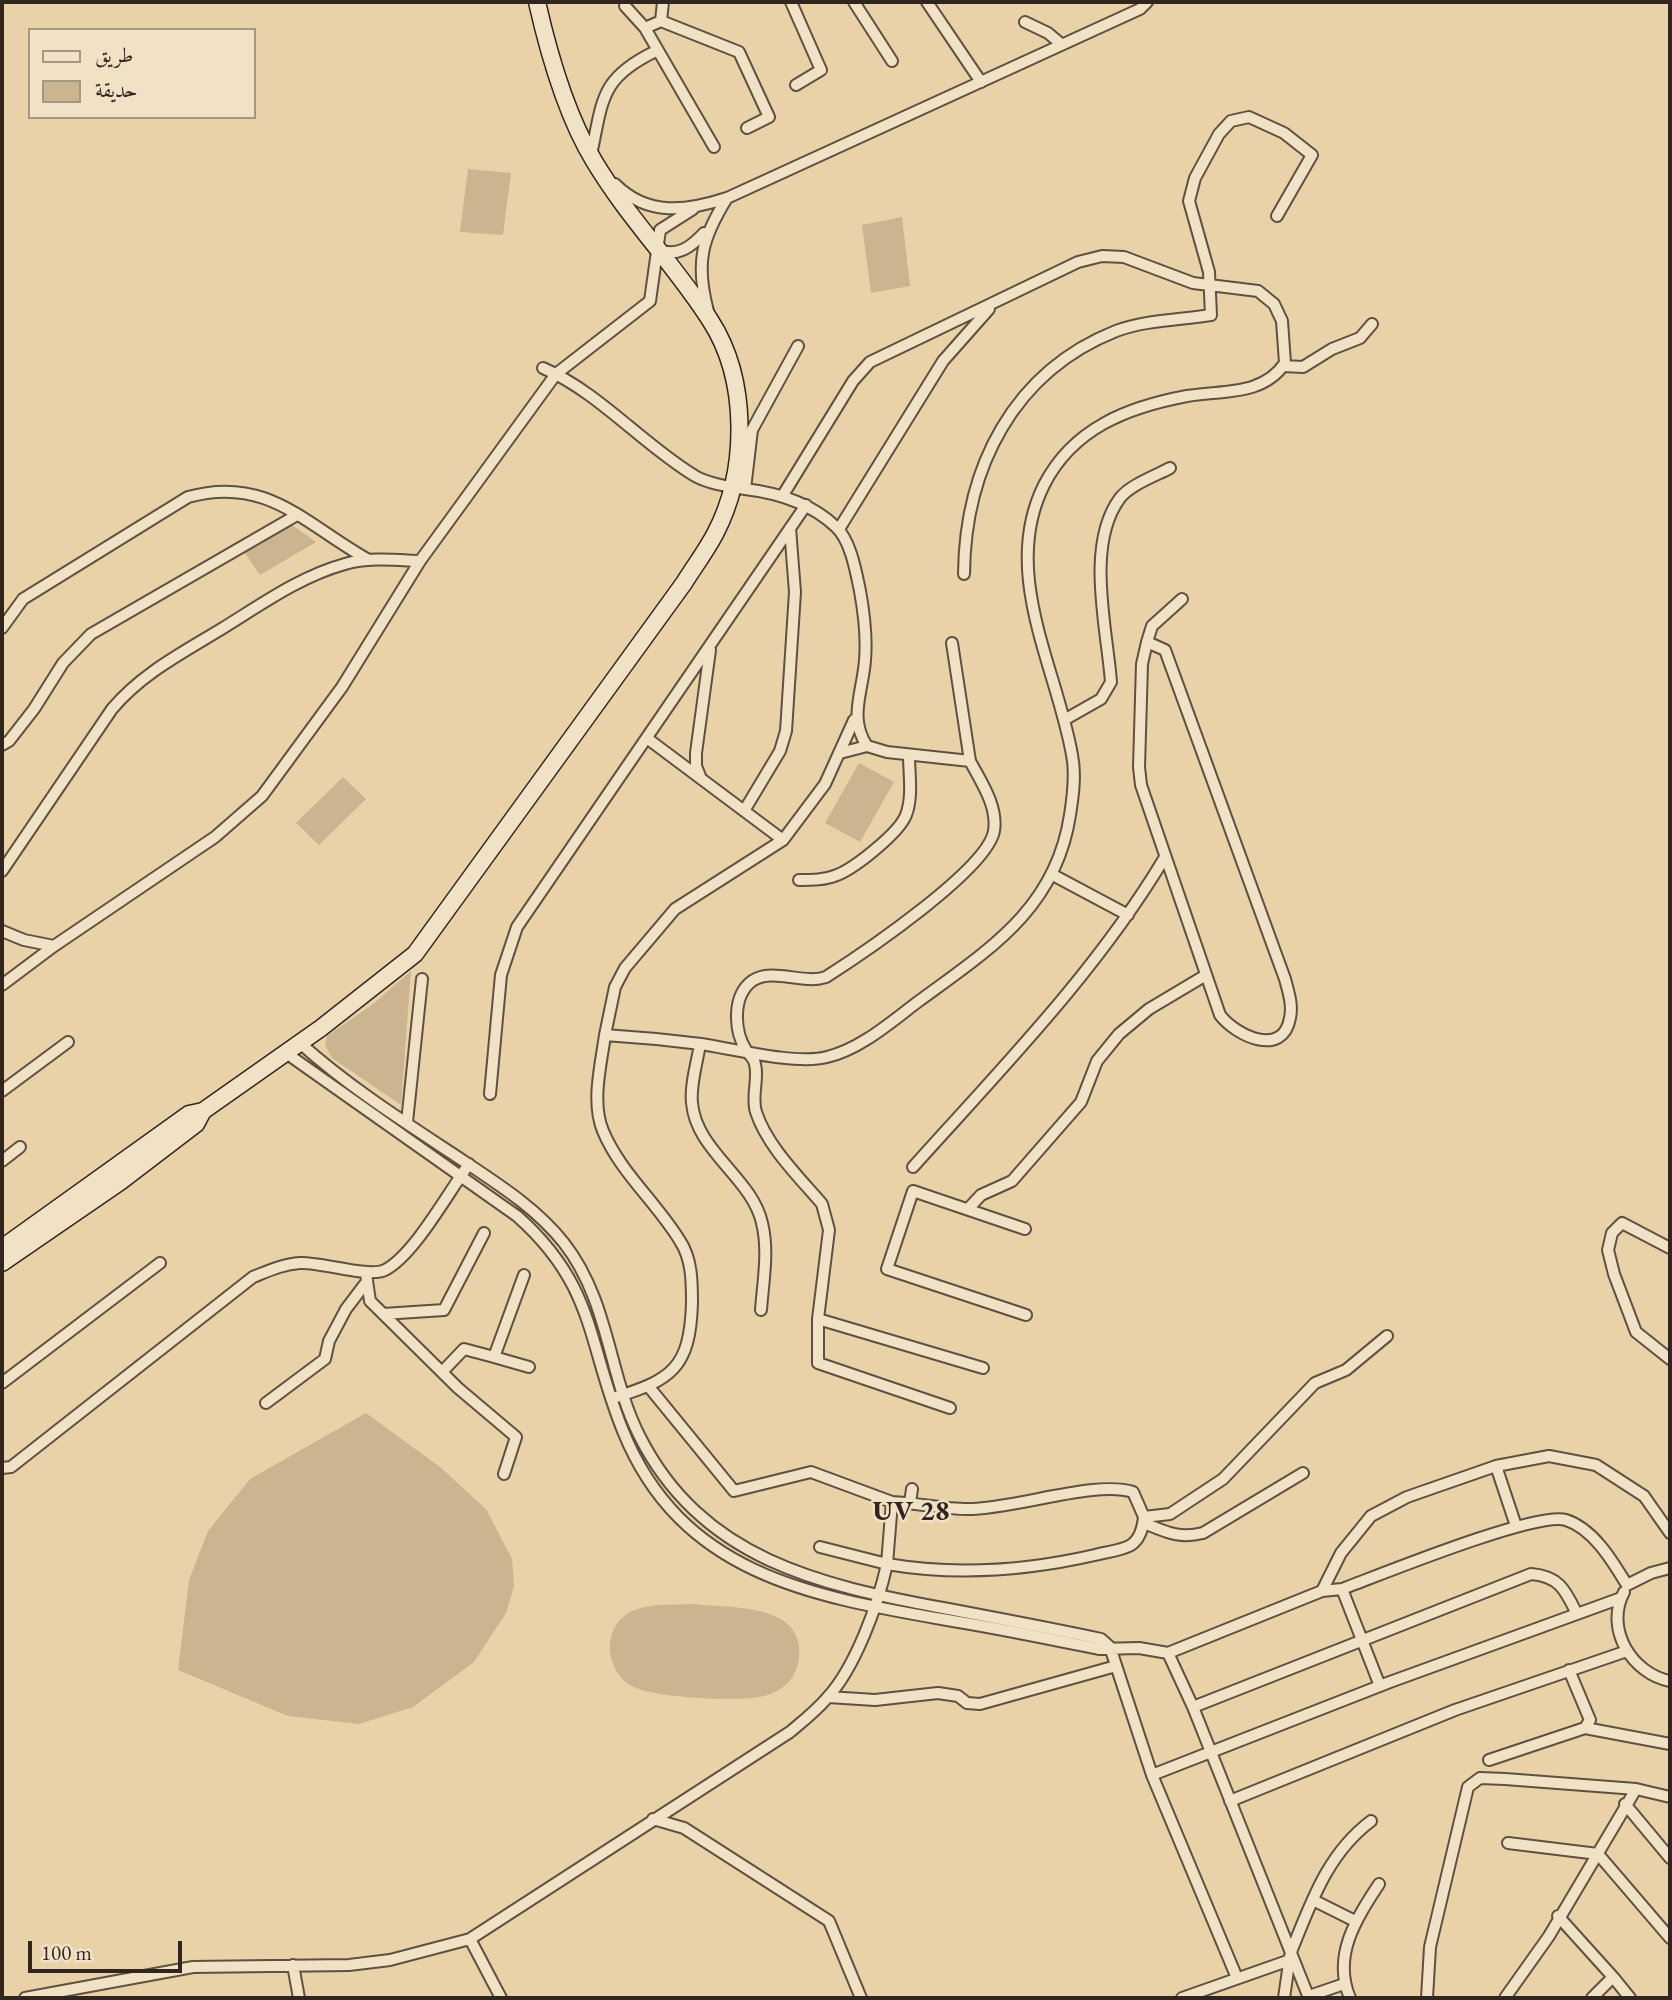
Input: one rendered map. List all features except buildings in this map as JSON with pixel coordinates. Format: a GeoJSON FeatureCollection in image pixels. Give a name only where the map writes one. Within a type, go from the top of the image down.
{"type":"FeatureCollection","features":[{"type":"Feature","properties":{"kind":"street"},"geometry":{"type":"LineString","coordinates":[[537,2],[560,80],[593,160],[712,322]]}},
{"type":"Feature","properties":{"kind":"street"},"geometry":{"type":"LineString","coordinates":[[662,21],[663,2]]}},
{"type":"Feature","properties":{"kind":"street"},"geometry":{"type":"LineString","coordinates":[[791,2],[821,70],[796,85]]}},
{"type":"Feature","properties":{"kind":"street"},"geometry":{"type":"LineString","coordinates":[[854,2],[892,61]]}},
{"type":"Feature","properties":{"kind":"street"},"geometry":{"type":"LineString","coordinates":[[928,2],[981,82]]}},
{"type":"Feature","properties":{"kind":"street"},"geometry":{"type":"LineString","coordinates":[[2,985],[54,946],[215,837],[262,796],[342,687],[420,561],[556,374],[650,301],[659,250],[656,239],[660,230],[692,209],[727,198],[1140,9],[1147,2]]}},
{"type":"Feature","properties":{"kind":"street"},"geometry":{"type":"LineString","coordinates":[[625,6],[645,28],[714,147]]}},
{"type":"Feature","properties":{"kind":"street"},"geometry":{"type":"LineString","coordinates":[[645,28],[662,21],[739,52],[769,117],[747,128]]}},
{"type":"Feature","properties":{"kind":"street"},"geometry":{"type":"LineString","coordinates":[[1025,22],[1048,33],[1061,44]]}},
{"type":"Feature","properties":{"kind":"street"},"geometry":{"type":"LineString","coordinates":[[593,160],[605,91],[629,64],[656,51]]}},
{"type":"Feature","properties":{"kind":"street"},"geometry":{"type":"LineString","coordinates":[[964,574],[967,523],[976,485],[986,456],[1023,395],[1052,369],[1116,331],[1211,315],[1211,286],[1189,201],[1190,190],[1219,134],[1231,121],[1249,117],[1284,133],[1312,155],[1277,216]]}},
{"type":"Feature","properties":{"kind":"street"},"geometry":{"type":"LineString","coordinates":[[593,160],[637,201],[664,209],[692,209]]}},
{"type":"Feature","properties":{"kind":"street"},"geometry":{"type":"LineString","coordinates":[[659,250],[669,254],[694,244],[711,224],[727,198]]}},
{"type":"Feature","properties":{"kind":"street"},"geometry":{"type":"LineString","coordinates":[[711,224],[701,260],[704,295],[712,322],[730,363],[740,415],[738,488]]}},
{"type":"Feature","properties":{"kind":"street"},"geometry":{"type":"LineString","coordinates":[[605,1035],[699,1044],[746,1052],[825,1058],[846,1050],[880,1029],[1005,936],[1024,917],[1053,875],[1066,846],[1073,798],[1073,758],[1036,621],[1030,574],[1029,526],[1045,484],[1070,451],[1091,431],[1119,413],[1188,396],[1248,389],[1267,383],[1283,366],[1286,343],[1282,321],[1275,304],[1258,291],[1193,283],[1124,257],[1102,256],[1078,262],[870,362],[853,381],[783,495]]}},
{"type":"Feature","properties":{"kind":"street"},"geometry":{"type":"LineString","coordinates":[[839,529],[943,361],[962,335],[999,300]]}},
{"type":"Feature","properties":{"kind":"street"},"geometry":{"type":"LineString","coordinates":[[1283,366],[1303,367],[1332,349],[1360,338],[1372,324]]}},
{"type":"Feature","properties":{"kind":"street"},"geometry":{"type":"LineString","coordinates":[[2,1248],[189,1114],[203,1111],[286,1053],[415,954],[684,583],[715,534],[738,488],[752,430],[799,346]]}},
{"type":"Feature","properties":{"kind":"street"},"geometry":{"type":"LineString","coordinates":[[544,368],[556,374],[696,477],[738,488],[783,495],[806,505],[839,529],[852,557],[864,616],[865,662],[855,717],[825,784],[783,840],[675,909],[625,968],[615,988],[605,1035],[597,1106],[603,1130],[681,1242],[692,1283],[691,1334],[681,1363],[649,1387],[613,1398]]}},
{"type":"Feature","properties":{"kind":"street"},"geometry":{"type":"LineString","coordinates":[[1064,720],[1101,699],[1111,682],[1100,558],[1110,519],[1120,497],[1170,468]]}},
{"type":"Feature","properties":{"kind":"street"},"geometry":{"type":"LineString","coordinates":[[2,628],[23,599],[188,497],[215,489],[248,493],[277,501],[367,559]]}},
{"type":"Feature","properties":{"kind":"street"},"geometry":{"type":"LineString","coordinates":[[489,1094],[500,975],[517,928],[649,739],[806,505]]}},
{"type":"Feature","properties":{"kind":"street"},"geometry":{"type":"LineString","coordinates":[[2,745],[26,720],[63,663],[91,634],[297,514]]}},
{"type":"Feature","properties":{"kind":"street"},"geometry":{"type":"LineString","coordinates":[[744,811],[780,751],[786,731],[795,592],[790,528]]}},
{"type":"Feature","properties":{"kind":"street"},"geometry":{"type":"LineString","coordinates":[[2,871],[128,690],[275,596],[317,575],[367,559],[420,561]]}},
{"type":"Feature","properties":{"kind":"street"},"geometry":{"type":"LineString","coordinates":[[1147,642],[1165,650],[1284,978],[1291,1016],[1283,1034],[1273,1040],[1257,1040],[1229,1026],[1220,1015],[1141,785],[1139,767],[1142,664],[1147,642],[1152,626],[1182,598]]}},
{"type":"Feature","properties":{"kind":"street"},"geometry":{"type":"LineString","coordinates":[[950,1408],[818,1363],[818,1319],[829,1230],[827,1217],[822,1204],[763,1129],[755,1111],[755,1065],[746,1052],[736,1026],[743,991],[749,984],[757,978],[770,976],[811,981],[826,977],[918,911],[977,861],[994,832],[990,799],[970,761],[952,643]]}},
{"type":"Feature","properties":{"kind":"street"},"geometry":{"type":"LineString","coordinates":[[701,779],[696,766],[696,753],[711,645]]}},
{"type":"Feature","properties":{"kind":"street"},"geometry":{"type":"LineString","coordinates":[[855,717],[858,732],[867,746]]}},
{"type":"Feature","properties":{"kind":"street"},"geometry":{"type":"LineString","coordinates":[[649,739],[783,840]]}},
{"type":"Feature","properties":{"kind":"street"},"geometry":{"type":"LineString","coordinates":[[840,753],[867,746],[909,755],[970,761]]}},
{"type":"Feature","properties":{"kind":"street"},"geometry":{"type":"LineString","coordinates":[[799,880],[820,880],[838,875],[853,866],[898,828],[909,803],[909,755]]}},
{"type":"Feature","properties":{"kind":"street"},"geometry":{"type":"LineString","coordinates":[[913,1167],[1022,1046],[1128,915],[1165,857]]}},
{"type":"Feature","properties":{"kind":"street"},"geometry":{"type":"LineString","coordinates":[[1053,875],[1128,915]]}},
{"type":"Feature","properties":{"kind":"street"},"geometry":{"type":"LineString","coordinates":[[2,931],[24,940],[54,946]]}},
{"type":"Feature","properties":{"kind":"street"},"geometry":{"type":"LineString","coordinates":[[968,1209],[981,1195],[1012,1181],[1081,1102],[1097,1061],[1119,1034],[1149,1009],[1206,975]]}},
{"type":"Feature","properties":{"kind":"street"},"geometry":{"type":"LineString","coordinates":[[407,1122],[422,979]]}},
{"type":"Feature","properties":{"kind":"street"},"geometry":{"type":"LineString","coordinates":[[2,1091],[68,1042]]}},
{"type":"Feature","properties":{"kind":"street"},"geometry":{"type":"LineString","coordinates":[[300,1043],[322,1063],[530,1208],[573,1256],[603,1321],[638,1433],[664,1477],[716,1531],[747,1550],[801,1575],[878,1602]]}},
{"type":"Feature","properties":{"kind":"street"},"geometry":{"type":"LineString","coordinates":[[699,1044],[691,1102],[696,1123],[762,1221],[765,1246],[761,1310]]}},
{"type":"Feature","properties":{"kind":"street"},"geometry":{"type":"LineString","coordinates":[[286,1053],[517,1216],[561,1264],[572,1281],[589,1320],[631,1451],[653,1487],[672,1510],[711,1545],[774,1579],[802,1590],[1101,1639],[1110,1647],[1152,1774],[1237,1978]]}},
{"type":"Feature","properties":{"kind":"street"},"geometry":{"type":"LineString","coordinates":[[2,1263],[120,1182],[196,1124],[203,1111]]}},
{"type":"Feature","properties":{"kind":"street"},"geometry":{"type":"LineString","coordinates":[[2,1161],[20,1147]]}},
{"type":"Feature","properties":{"kind":"street"},"geometry":{"type":"LineString","coordinates":[[266,1403],[325,1359],[330,1341],[365,1279],[383,1272],[403,1257],[469,1164]]}},
{"type":"Feature","properties":{"kind":"street"},"geometry":{"type":"LineString","coordinates":[[1026,1229],[913,1191],[887,1269],[1026,1315]]}},
{"type":"Feature","properties":{"kind":"street"},"geometry":{"type":"LineString","coordinates":[[1670,1248],[1622,1223],[1612,1233],[1608,1250],[1636,1332],[1670,1359]]}},
{"type":"Feature","properties":{"kind":"street"},"geometry":{"type":"LineString","coordinates":[[383,1314],[444,1310],[484,1233]]}},
{"type":"Feature","properties":{"kind":"street"},"geometry":{"type":"LineString","coordinates":[[2,1383],[160,1263]]}},
{"type":"Feature","properties":{"kind":"street"},"geometry":{"type":"LineString","coordinates":[[2,1468],[11,1467],[253,1277],[297,1263],[340,1266],[365,1279],[370,1301],[442,1372],[516,1437],[504,1474]]}},
{"type":"Feature","properties":{"kind":"street"},"geometry":{"type":"LineString","coordinates":[[494,1357],[524,1275]]}},
{"type":"Feature","properties":{"kind":"street"},"geometry":{"type":"LineString","coordinates":[[818,1319],[983,1368]]}},
{"type":"Feature","properties":{"kind":"street"},"geometry":{"type":"LineString","coordinates":[[1144,1520],[1170,1514],[1223,1479],[1315,1383],[1352,1366],[1387,1336]]}},
{"type":"Feature","properties":{"kind":"street"},"geometry":{"type":"LineString","coordinates":[[442,1372],[464,1349],[529,1367]]}},
{"type":"Feature","properties":{"kind":"street"},"geometry":{"type":"LineString","coordinates":[[649,1387],[659,1403],[682,1426],[734,1491],[811,1472],[830,1473],[892,1502],[968,1509],[998,1506],[1081,1487],[1115,1486],[1133,1492],[1144,1520],[1138,1538],[1129,1546],[1101,1548],[1021,1562],[944,1567],[887,1564],[841,1549],[820,1547]]}},
{"type":"Feature","properties":{"kind":"street"},"geometry":{"type":"LineString","coordinates":[[1322,1591],[1341,1553],[1371,1516],[1408,1497],[1496,1466],[1549,1456],[1596,1465],[1644,1496],[1670,1533]]}},
{"type":"Feature","properties":{"kind":"street"},"geometry":{"type":"LineString","coordinates":[[1496,1466],[1516,1526]]}},
{"type":"Feature","properties":{"kind":"street"},"geometry":{"type":"LineString","coordinates":[[1144,1520],[1185,1537],[1203,1533],[1303,1473]]}},
{"type":"Feature","properties":{"kind":"street"},"geometry":{"type":"LineString","coordinates":[[911,1503],[912,1489]]}},
{"type":"Feature","properties":{"kind":"street"},"geometry":{"type":"LineString","coordinates":[[997,1494],[998,1506]]}},
{"type":"Feature","properties":{"kind":"street"},"geometry":{"type":"LineString","coordinates":[[25,1998],[87,1993],[193,1967],[349,1965],[390,1960],[470,1939],[790,1732],[828,1697],[878,1602],[887,1564],[892,1502]]}},
{"type":"Feature","properties":{"kind":"street"},"geometry":{"type":"LineString","coordinates":[[1110,1647],[1168,1653],[1322,1591],[1342,1589],[1516,1526],[1565,1519],[1589,1534],[1610,1558],[1627,1585]]}},
{"type":"Feature","properties":{"kind":"street"},"geometry":{"type":"LineString","coordinates":[[1670,1568],[1650,1573],[1627,1585],[1621,1598],[1619,1631],[1627,1651],[1637,1665],[1654,1678],[1670,1681]]}},
{"type":"Feature","properties":{"kind":"street"},"geometry":{"type":"LineString","coordinates":[[1193,1707],[1531,1574],[1547,1575],[1556,1580],[1576,1612]]}},
{"type":"Feature","properties":{"kind":"street"},"geometry":{"type":"LineString","coordinates":[[1342,1589],[1380,1686]]}},
{"type":"Feature","properties":{"kind":"street"},"geometry":{"type":"LineString","coordinates":[[1152,1774],[1576,1612],[1621,1598]]}},
{"type":"Feature","properties":{"kind":"street"},"geometry":{"type":"LineString","coordinates":[[1230,1801],[1399,1732],[1627,1651]]}},
{"type":"Feature","properties":{"kind":"street"},"geometry":{"type":"LineString","coordinates":[[1168,1653],[1193,1707],[1309,1997],[1344,1984]]}},
{"type":"Feature","properties":{"kind":"street"},"geometry":{"type":"LineString","coordinates":[[828,1697],[875,1700],[938,1693],[958,1696],[967,1703],[980,1704],[1116,1666]]}},
{"type":"Feature","properties":{"kind":"street"},"geometry":{"type":"LineString","coordinates":[[1569,1670],[1588,1711],[1590,1720],[1585,1728]]}},
{"type":"Feature","properties":{"kind":"street"},"geometry":{"type":"LineString","coordinates":[[1489,1760],[1585,1728],[1670,1744]]}},
{"type":"Feature","properties":{"kind":"street"},"geometry":{"type":"LineString","coordinates":[[1427,1998],[1430,1947],[1468,1787],[1480,1778],[1636,1789],[1670,1797]]}},
{"type":"Feature","properties":{"kind":"street"},"geometry":{"type":"LineString","coordinates":[[1505,1998],[1549,1936],[1558,1916],[1636,1789]]}},
{"type":"Feature","properties":{"kind":"street"},"geometry":{"type":"LineString","coordinates":[[1625,1804],[1670,1858]]}},
{"type":"Feature","properties":{"kind":"street"},"geometry":{"type":"LineString","coordinates":[[653,1819],[684,1828],[830,1922],[861,1998]]}},
{"type":"Feature","properties":{"kind":"street"},"geometry":{"type":"LineString","coordinates":[[1284,1998],[1291,1954],[1330,1863],[1358,1830],[1371,1821]]}},
{"type":"Feature","properties":{"kind":"street"},"geometry":{"type":"LineString","coordinates":[[1508,1843],[1598,1854],[1670,1938]]}},
{"type":"Feature","properties":{"kind":"street"},"geometry":{"type":"LineString","coordinates":[[1350,1998],[1344,1984],[1345,1950],[1355,1922],[1380,1884]]}},
{"type":"Feature","properties":{"kind":"street"},"geometry":{"type":"LineString","coordinates":[[1313,1900],[1355,1922]]}},
{"type":"Feature","properties":{"kind":"street"},"geometry":{"type":"LineString","coordinates":[[1558,1916],[1630,1998]]}},
{"type":"Feature","properties":{"kind":"street"},"geometry":{"type":"LineString","coordinates":[[470,1939],[501,1998]]}},
{"type":"Feature","properties":{"kind":"street"},"geometry":{"type":"LineString","coordinates":[[1182,1998],[1291,1954]]}},
{"type":"Feature","properties":{"kind":"street"},"geometry":{"type":"LineString","coordinates":[[293,1965],[299,1998]]}},
{"type":"Feature","properties":{"kind":"street"},"geometry":{"type":"LineString","coordinates":[[1592,1998],[1613,1977]]}},
{"type":"Feature","properties":{"kind":"green space"},"geometry":{"type":"Polygon","coordinates":[[[468,169],[511,173],[503,235],[460,232],[468,169]]]}},
{"type":"Feature","properties":{"kind":"green space"},"geometry":{"type":"Polygon","coordinates":[[[902,217],[910,286],[871,293],[862,225],[902,217]]]}},
{"type":"Feature","properties":{"kind":"green space"},"geometry":{"type":"Polygon","coordinates":[[[292,525],[316,542],[260,575],[244,552],[292,525]]]}},
{"type":"Feature","properties":{"kind":"green space"},"geometry":{"type":"Polygon","coordinates":[[[859,763],[894,782],[860,842],[825,823],[859,763]]]}},
{"type":"Feature","properties":{"kind":"green space"},"geometry":{"type":"Polygon","coordinates":[[[343,777],[366,799],[319,845],[296,823],[343,777]]]}},
{"type":"Feature","properties":{"kind":"green space"},"geometry":{"type":"Polygon","coordinates":[[[411,971],[401,1105],[332,1058],[325,1045],[327,1036],[373,1004],[411,971]]]}},
{"type":"Feature","properties":{"kind":"green space"},"geometry":{"type":"Polygon","coordinates":[[[366,1413],[440,1467],[486,1509],[512,1559],[514,1586],[506,1613],[474,1662],[413,1707],[359,1724],[288,1716],[178,1670],[189,1580],[208,1531],[250,1479],[366,1413]]]}},
{"type":"Feature","properties":{"kind":"green space"},"geometry":{"type":"Polygon","coordinates":[[[694,1604],[756,1610],[785,1622],[794,1632],[799,1646],[798,1664],[791,1680],[768,1695],[737,1699],[663,1694],[636,1688],[625,1681],[617,1672],[610,1649],[611,1637],[624,1617],[649,1606],[694,1604]]]}},
{"type":"Feature","properties":{"kind":"district","name":"UV 28"},"geometry":{"type":"Point","coordinates":[911,1512]}}]}
